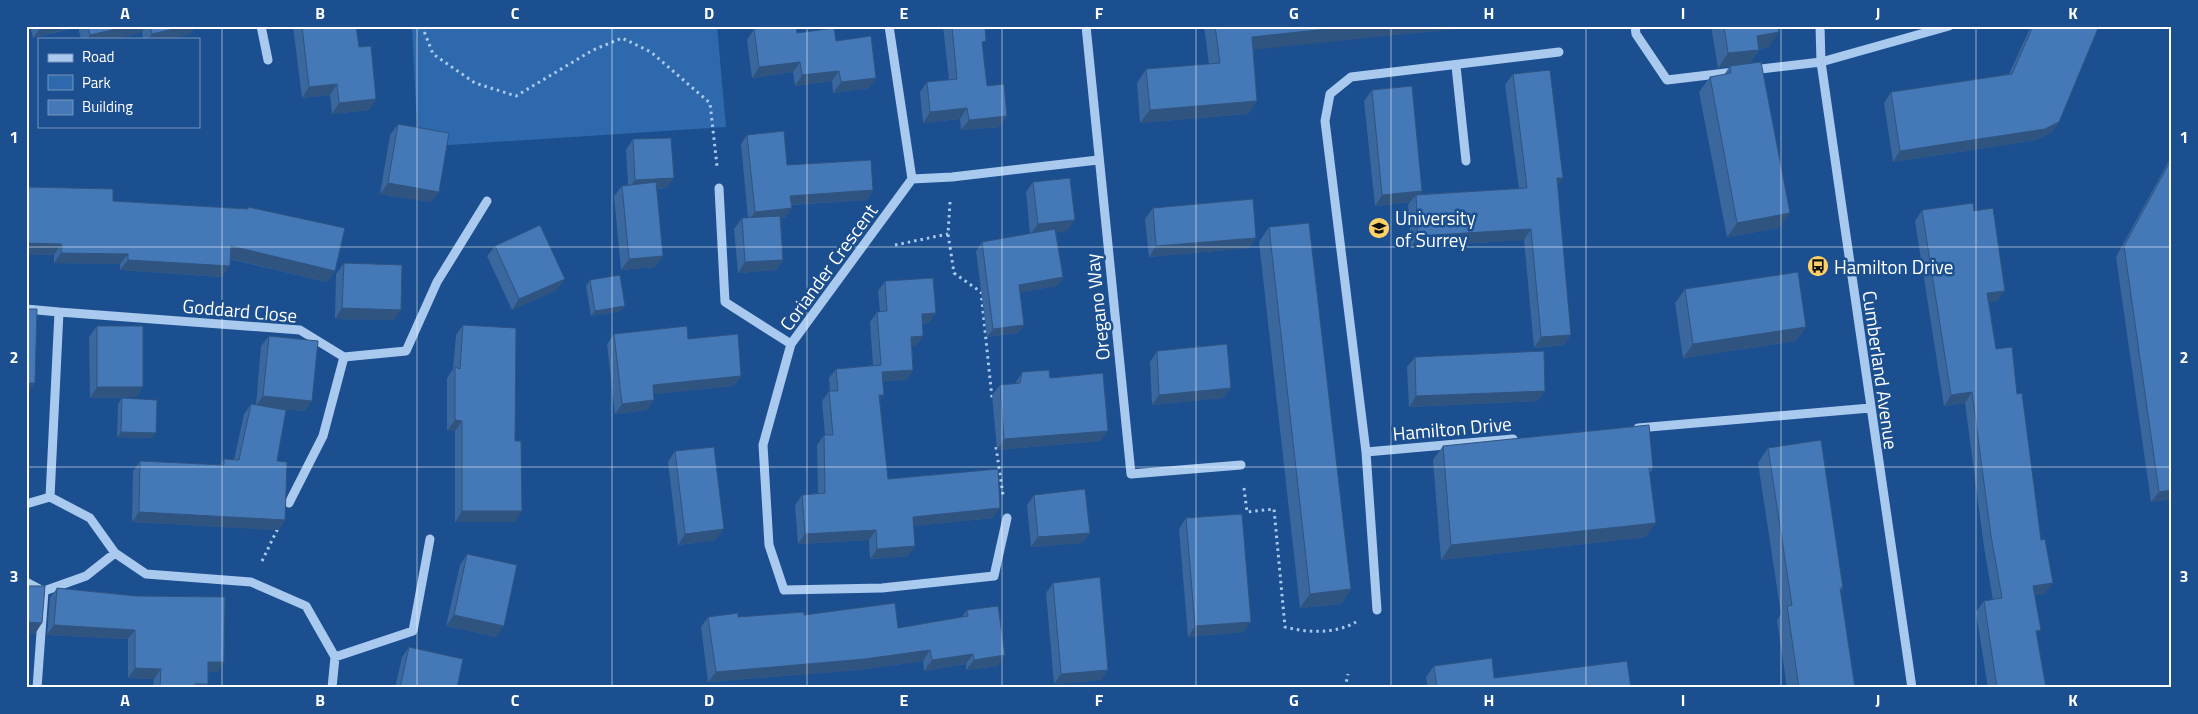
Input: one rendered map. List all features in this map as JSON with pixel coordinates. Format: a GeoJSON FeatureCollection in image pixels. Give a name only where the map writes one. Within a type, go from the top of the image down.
{"type":"FeatureCollection","features":[{"type":"Feature","properties":{"kind":"street"},"geometry":{"type":"LineString","coordinates":[[261,26],[268,60]]}},
{"type":"Feature","properties":{"kind":"street"},"geometry":{"type":"LineString","coordinates":[[889,26],[912,179],[952,177],[1098,160]]}},
{"type":"Feature","properties":{"kind":"street","name":"Oregano Way"},"geometry":{"type":"LineString","coordinates":[[1086,26],[1131,474],[1240,466]]}},
{"type":"Feature","properties":{"kind":"street"},"geometry":{"type":"LineString","coordinates":[[1635,26],[1636,34],[1667,80],[1821,62],[1949,26]]}},
{"type":"Feature","properties":{"kind":"street","name":"Cumberland Avenue"},"geometry":{"type":"LineString","coordinates":[[1820,26],[1821,62],[1912,688]]}},
{"type":"Feature","properties":{"kind":"street"},"geometry":{"type":"LineString","coordinates":[[1376,610],[1366,452],[1325,122],[1330,94],[1351,77],[1456,66],[1559,52]]}},
{"type":"Feature","properties":{"kind":"street"},"geometry":{"type":"LineString","coordinates":[[1456,66],[1466,161]]}},
{"type":"Feature","properties":{"kind":"street","name":"Coriander Crescent"},"geometry":{"type":"LineString","coordinates":[[912,179],[791,344],[762,445],[769,545],[784,590],[882,588],[994,576],[1007,518]]}},
{"type":"Feature","properties":{"kind":"street"},"geometry":{"type":"LineString","coordinates":[[719,188],[725,302],[791,344]]}},
{"type":"Feature","properties":{"kind":"street"},"geometry":{"type":"LineString","coordinates":[[289,502],[323,436],[344,357],[406,351],[437,282],[486,201]]}},
{"type":"Feature","properties":{"kind":"street","name":"Goddard Close"},"geometry":{"type":"LineString","coordinates":[[26,310],[300,330],[344,357]]}},
{"type":"Feature","properties":{"kind":"street"},"geometry":{"type":"LineString","coordinates":[[50,497],[60,312]]}},
{"type":"Feature","properties":{"kind":"street"},"geometry":{"type":"LineString","coordinates":[[1633,429],[1870,408]]}},
{"type":"Feature","properties":{"kind":"street","name":"Hamilton Drive"},"geometry":{"type":"LineString","coordinates":[[1366,452],[1524,438]]}},
{"type":"Feature","properties":{"kind":"street"},"geometry":{"type":"LineString","coordinates":[[26,504],[50,497],[90,518],[115,553],[146,574],[251,582],[306,606],[335,658],[332,688]]}},
{"type":"Feature","properties":{"kind":"street"},"geometry":{"type":"LineString","coordinates":[[335,658],[413,631],[430,539]]}},
{"type":"Feature","properties":{"kind":"street"},"geometry":{"type":"LineString","coordinates":[[26,582],[44,591],[86,576],[115,553]]}},
{"type":"Feature","properties":{"kind":"street"},"geometry":{"type":"LineString","coordinates":[[37,688],[44,591]]}},
{"type":"Feature","properties":{"kind":"path"},"geometry":{"type":"LineString","coordinates":[[422,26],[433,54],[475,83],[516,96],[593,50],[622,38],[651,52],[710,102],[719,188]]}},
{"type":"Feature","properties":{"kind":"path"},"geometry":{"type":"LineString","coordinates":[[952,177],[948,234],[954,273],[981,292],[993,404]]}},
{"type":"Feature","properties":{"kind":"path"},"geometry":{"type":"LineString","coordinates":[[869,238],[889,246],[948,234]]}},
{"type":"Feature","properties":{"kind":"path"},"geometry":{"type":"LineString","coordinates":[[996,440],[1007,518]]}},
{"type":"Feature","properties":{"kind":"path"},"geometry":{"type":"LineString","coordinates":[[1240,466],[1247,512],[1274,509],[1285,627],[1304,632],[1344,628],[1376,610]]}},
{"type":"Feature","properties":{"kind":"path"},"geometry":{"type":"LineString","coordinates":[[251,582],[289,502]]}},
{"type":"Feature","properties":{"kind":"path"},"geometry":{"type":"LineString","coordinates":[[1345,688],[1348,674]]}},
{"type":"Feature","properties":{"kind":"green space"},"geometry":{"type":"Polygon","coordinates":[[[412,26],[717,26],[726,127],[418,147],[412,26]]]}},
{"type":"Feature","properties":{"kind":"building"},"geometry":{"type":"Polygon","coordinates":[[[88,26],[129,26],[90,35],[88,26]]]}},
{"type":"Feature","properties":{"kind":"building"},"geometry":{"type":"Polygon","coordinates":[[[150,26],[186,26],[152,34],[150,26]]]}},
{"type":"Feature","properties":{"kind":"building"},"geometry":{"type":"Polygon","coordinates":[[[302,26],[356,26],[359,47],[371,46],[376,99],[339,103],[337,84],[309,87],[302,26]]]}},
{"type":"Feature","properties":{"kind":"building"},"geometry":{"type":"Polygon","coordinates":[[[796,26],[797,33],[834,28],[836,41],[871,36],[876,78],[841,82],[839,71],[802,75],[800,62],[759,67],[754,29],[796,26]]]}},
{"type":"Feature","properties":{"kind":"building"},"geometry":{"type":"Polygon","coordinates":[[[952,26],[985,26],[986,41],[982,42],[987,86],[1004,84],[1007,116],[969,120],[967,108],[930,112],[927,82],[957,79],[952,26]]]}},
{"type":"Feature","properties":{"kind":"building"},"geometry":{"type":"Polygon","coordinates":[[[1215,26],[1355,26],[1252,37],[1257,101],[1150,110],[1146,69],[1220,63],[1215,26]]]}},
{"type":"Feature","properties":{"kind":"building"},"geometry":{"type":"Polygon","coordinates":[[[1724,26],[1778,26],[1779,32],[1757,36],[1759,50],[1728,53],[1724,26]]]}},
{"type":"Feature","properties":{"kind":"building"},"geometry":{"type":"Polygon","coordinates":[[[2033,26],[2099,26],[2059,122],[2045,129],[1900,151],[1891,92],[2012,74],[2033,26]]]}},
{"type":"Feature","properties":{"kind":"building"},"geometry":{"type":"Polygon","coordinates":[[[1761,62],[1790,213],[1737,223],[1710,77],[1731,73],[1730,66],[1761,62]]]}},
{"type":"Feature","properties":{"kind":"building"},"geometry":{"type":"Polygon","coordinates":[[[1550,70],[1563,178],[1557,178],[1571,335],[1541,337],[1531,229],[1418,236],[1416,195],[1527,188],[1513,74],[1550,70]]]}},
{"type":"Feature","properties":{"kind":"building"},"geometry":{"type":"Polygon","coordinates":[[[1412,86],[1422,191],[1382,195],[1372,90],[1412,86]]]}},
{"type":"Feature","properties":{"kind":"building"},"geometry":{"type":"Polygon","coordinates":[[[398,124],[449,133],[439,192],[388,183],[398,124]]]}},
{"type":"Feature","properties":{"kind":"building"},"geometry":{"type":"Polygon","coordinates":[[[784,131],[787,165],[871,160],[873,190],[790,196],[792,208],[755,212],[747,135],[784,131]]]}},
{"type":"Feature","properties":{"kind":"building"},"geometry":{"type":"Polygon","coordinates":[[[671,138],[674,178],[635,180],[633,139],[671,138]]]}},
{"type":"Feature","properties":{"kind":"building"},"geometry":{"type":"Polygon","coordinates":[[[2172,158],[2172,490],[2159,492],[2124,246],[2172,158]]]}},
{"type":"Feature","properties":{"kind":"building"},"geometry":{"type":"Polygon","coordinates":[[[1070,178],[1075,220],[1038,224],[1033,182],[1070,178]]]}},
{"type":"Feature","properties":{"kind":"building"},"geometry":{"type":"Polygon","coordinates":[[[656,182],[663,256],[629,259],[622,186],[656,182]]]}},
{"type":"Feature","properties":{"kind":"building"},"geometry":{"type":"Polygon","coordinates":[[[26,187],[113,189],[113,201],[248,209],[248,207],[345,228],[335,271],[231,246],[230,266],[128,260],[128,254],[61,253],[62,244],[26,243],[26,187]]]}},
{"type":"Feature","properties":{"kind":"building"},"geometry":{"type":"Polygon","coordinates":[[[1253,199],[1256,238],[1156,246],[1153,208],[1253,199]]]}},
{"type":"Feature","properties":{"kind":"building"},"geometry":{"type":"Polygon","coordinates":[[[1973,203],[1974,211],[1993,208],[2005,291],[1987,293],[1996,349],[2012,347],[2017,394],[2022,393],[2041,540],[2045,539],[2053,583],[2033,586],[2041,630],[2036,631],[2046,688],[1997,688],[1984,601],[2002,598],[1991,536],[1972,392],[1951,395],[1922,210],[1973,203]]]}},
{"type":"Feature","properties":{"kind":"building"},"geometry":{"type":"Polygon","coordinates":[[[780,216],[783,260],[745,262],[742,218],[780,216]]]}},
{"type":"Feature","properties":{"kind":"building"},"geometry":{"type":"Polygon","coordinates":[[[1309,223],[1351,589],[1310,594],[1269,227],[1309,223]]]}},
{"type":"Feature","properties":{"kind":"building"},"geometry":{"type":"Polygon","coordinates":[[[540,225],[565,279],[519,299],[495,246],[540,225]]]}},
{"type":"Feature","properties":{"kind":"building"},"geometry":{"type":"Polygon","coordinates":[[[1055,229],[1063,277],[1019,285],[1024,325],[993,329],[982,242],[1055,229]]]}},
{"type":"Feature","properties":{"kind":"building"},"geometry":{"type":"Polygon","coordinates":[[[344,263],[402,265],[401,310],[342,308],[344,263]]]}},
{"type":"Feature","properties":{"kind":"building"},"geometry":{"type":"Polygon","coordinates":[[[1798,272],[1806,327],[1693,344],[1685,289],[1798,272]]]}},
{"type":"Feature","properties":{"kind":"building"},"geometry":{"type":"Polygon","coordinates":[[[620,275],[625,306],[595,311],[590,280],[620,275]]]}},
{"type":"Feature","properties":{"kind":"building"},"geometry":{"type":"Polygon","coordinates":[[[933,278],[936,313],[922,314],[923,336],[911,337],[913,370],[882,372],[884,395],[879,395],[888,479],[998,469],[1000,508],[913,517],[915,546],[877,549],[876,530],[805,534],[802,495],[825,493],[824,435],[833,435],[829,391],[838,391],[836,369],[881,365],[877,312],[887,311],[885,281],[933,278]]]}},
{"type":"Feature","properties":{"kind":"building"},"geometry":{"type":"Polygon","coordinates":[[[26,309],[37,309],[35,383],[26,383],[26,309]]]}},
{"type":"Feature","properties":{"kind":"building"},"geometry":{"type":"Polygon","coordinates":[[[463,325],[516,328],[515,441],[521,441],[522,511],[462,511],[462,421],[455,420],[455,367],[460,369],[463,325]]]}},
{"type":"Feature","properties":{"kind":"building"},"geometry":{"type":"Polygon","coordinates":[[[97,326],[143,326],[143,387],[97,387],[97,326]]]}},
{"type":"Feature","properties":{"kind":"building"},"geometry":{"type":"Polygon","coordinates":[[[687,326],[688,339],[738,334],[741,376],[653,385],[654,400],[622,404],[614,334],[687,326]]]}},
{"type":"Feature","properties":{"kind":"building"},"geometry":{"type":"Polygon","coordinates":[[[269,336],[318,341],[312,401],[263,396],[269,336]]]}},
{"type":"Feature","properties":{"kind":"building"},"geometry":{"type":"Polygon","coordinates":[[[1227,344],[1231,388],[1159,395],[1157,351],[1227,344]]]}},
{"type":"Feature","properties":{"kind":"building"},"geometry":{"type":"Polygon","coordinates":[[[1544,351],[1545,391],[1416,396],[1415,357],[1544,351]]]}},
{"type":"Feature","properties":{"kind":"building"},"geometry":{"type":"Polygon","coordinates":[[[1049,370],[1050,378],[1103,373],[1108,431],[1004,439],[1000,385],[1020,383],[1022,372],[1049,370]]]}},
{"type":"Feature","properties":{"kind":"building"},"geometry":{"type":"Polygon","coordinates":[[[122,398],[157,400],[156,433],[121,432],[122,398]]]}},
{"type":"Feature","properties":{"kind":"building"},"geometry":{"type":"Polygon","coordinates":[[[251,404],[286,410],[277,461],[287,462],[285,520],[139,512],[140,461],[224,465],[224,459],[239,460],[251,404]]]}},
{"type":"Feature","properties":{"kind":"building"},"geometry":{"type":"Polygon","coordinates":[[[1649,425],[1653,468],[1649,468],[1656,523],[1451,545],[1443,446],[1649,425]]]}},
{"type":"Feature","properties":{"kind":"building"},"geometry":{"type":"Polygon","coordinates":[[[1821,440],[1843,588],[1840,588],[1855,688],[1799,688],[1787,606],[1792,605],[1768,448],[1821,440]]]}},
{"type":"Feature","properties":{"kind":"building"},"geometry":{"type":"Polygon","coordinates":[[[714,447],[724,529],[685,534],[675,451],[714,447]]]}},
{"type":"Feature","properties":{"kind":"building"},"geometry":{"type":"Polygon","coordinates":[[[1085,489],[1090,533],[1038,537],[1034,495],[1085,489]]]}},
{"type":"Feature","properties":{"kind":"building"},"geometry":{"type":"Polygon","coordinates":[[[1242,514],[1251,622],[1195,626],[1186,518],[1242,514]]]}},
{"type":"Feature","properties":{"kind":"building"},"geometry":{"type":"Polygon","coordinates":[[[467,554],[517,565],[504,626],[454,615],[467,554]]]}},
{"type":"Feature","properties":{"kind":"building"},"geometry":{"type":"Polygon","coordinates":[[[1100,577],[1108,670],[1061,674],[1053,583],[1100,577]]]}},
{"type":"Feature","properties":{"kind":"building"},"geometry":{"type":"Polygon","coordinates":[[[26,586],[45,586],[42,623],[26,622],[26,586]]]}},
{"type":"Feature","properties":{"kind":"building"},"geometry":{"type":"Polygon","coordinates":[[[57,588],[136,596],[225,597],[224,662],[208,662],[208,684],[195,684],[195,688],[160,688],[161,669],[135,668],[135,630],[54,625],[57,588]]]}},
{"type":"Feature","properties":{"kind":"building"},"geometry":{"type":"Polygon","coordinates":[[[895,603],[898,628],[968,616],[967,610],[998,606],[1005,655],[974,660],[973,654],[932,660],[930,650],[865,659],[716,672],[708,617],[738,613],[738,617],[804,612],[804,615],[895,603]]]}},
{"type":"Feature","properties":{"kind":"building"},"geometry":{"type":"Polygon","coordinates":[[[409,647],[463,659],[457,688],[400,688],[409,647]]]}},
{"type":"Feature","properties":{"kind":"building"},"geometry":{"type":"Polygon","coordinates":[[[1492,658],[1494,678],[1627,661],[1631,688],[1437,688],[1434,666],[1492,658]]]}},
{"type":"Feature","properties":{"kind":"place","name":"University of Surrey"},"geometry":{"type":"Point","coordinates":[1379,228]}},
{"type":"Feature","properties":{"kind":"place","name":"Hamilton Drive"},"geometry":{"type":"Point","coordinates":[1818,266]}}]}
